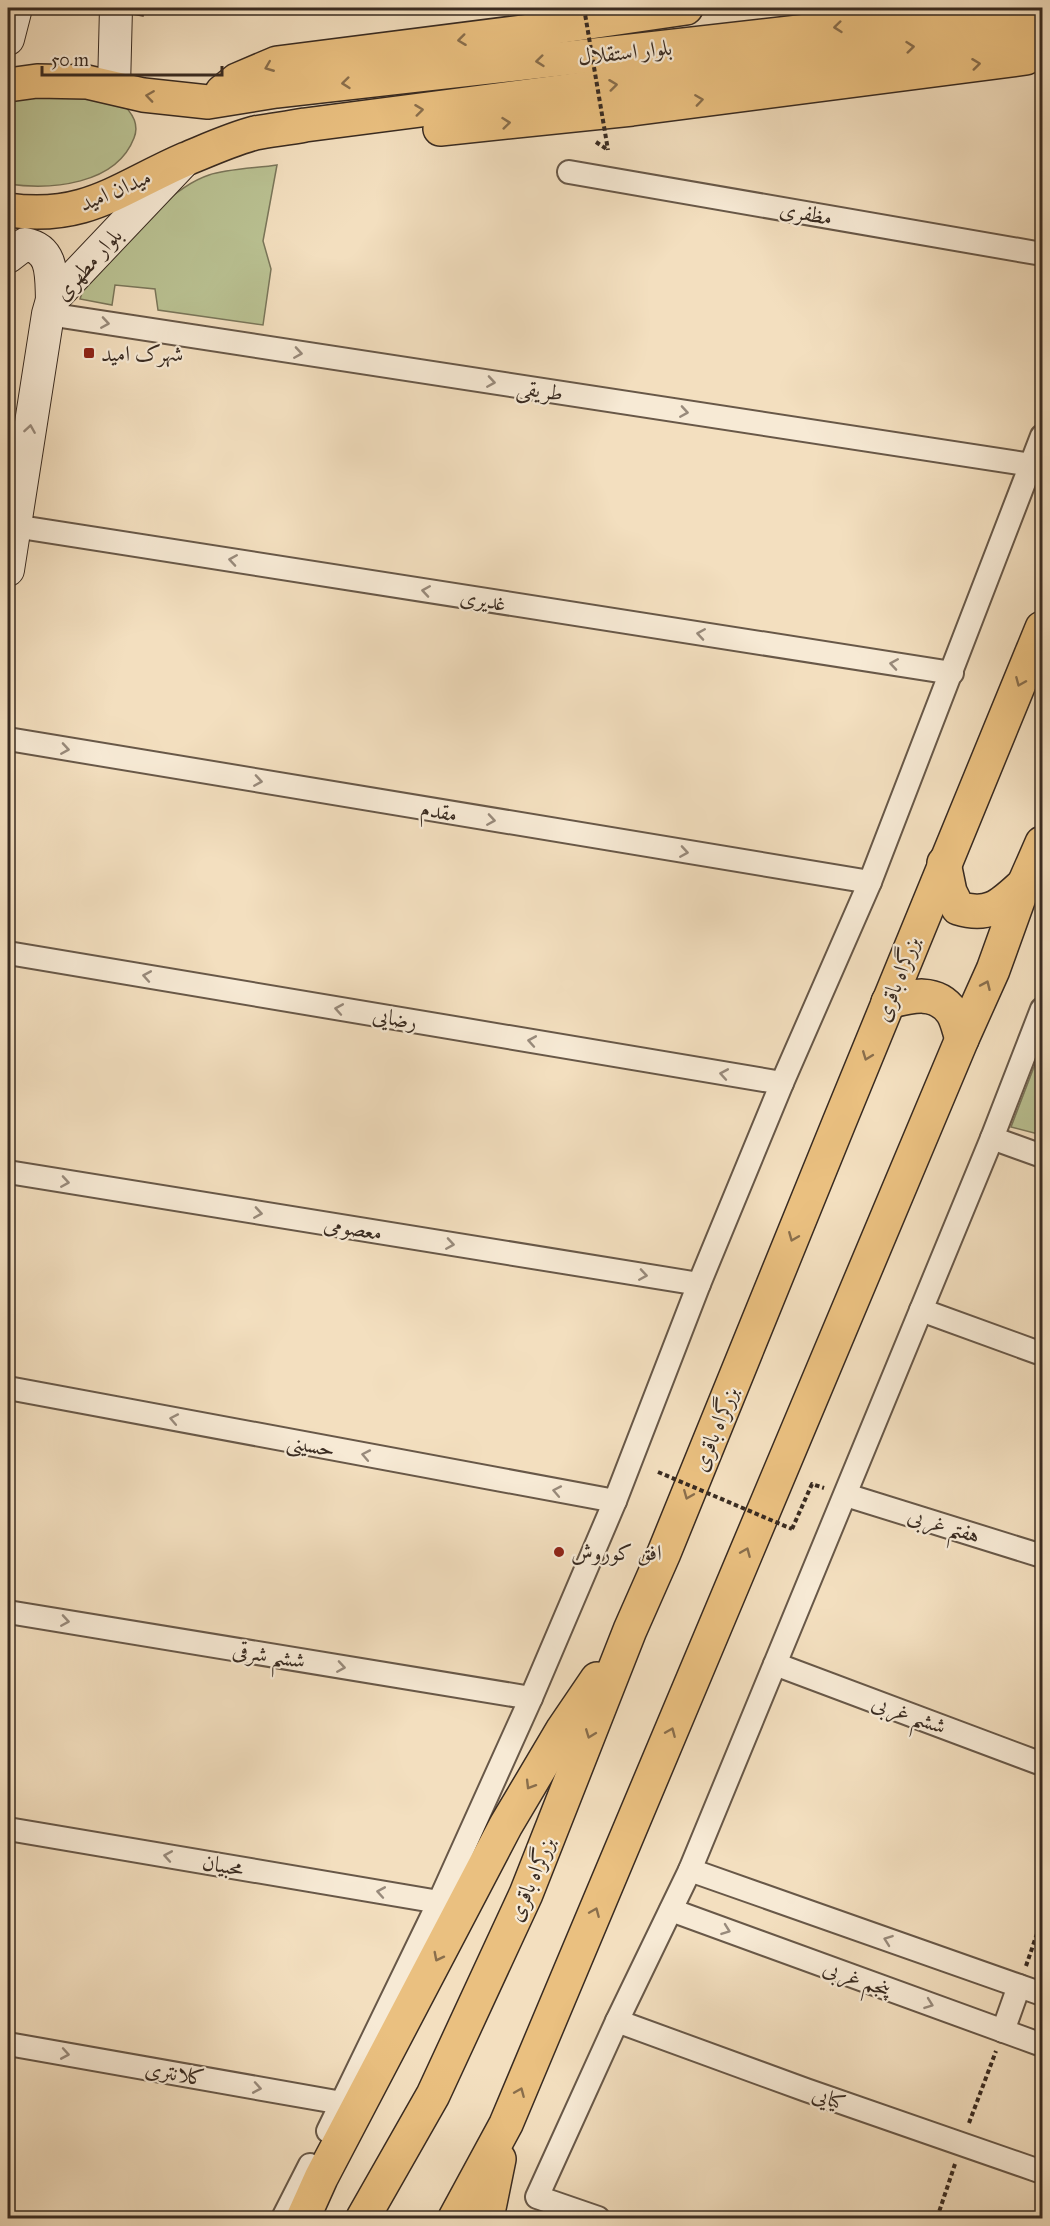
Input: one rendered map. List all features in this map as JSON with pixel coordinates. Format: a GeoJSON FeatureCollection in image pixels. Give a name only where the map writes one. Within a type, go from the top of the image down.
{"type":"FeatureCollection","features":[{"type":"Feature","properties":{"kind":"main road"},"geometry":{"type":"LineString","coordinates":[[8,39],[16,8]]}},
{"type":"Feature","properties":{"kind":"main road"},"geometry":{"type":"LineString","coordinates":[[114,87],[116,8]]}},
{"type":"Feature","properties":{"kind":"main road"},"geometry":{"type":"LineString","coordinates":[[8,85],[37,81],[87,82],[143,95],[208,102],[237,81],[277,63],[522,32],[686,8]]}},
{"type":"Feature","properties":{"kind":"main road","name":"بلوار استقلال"},"geometry":{"type":"LineString","coordinates":[[208,102],[276,91],[878,23],[1042,9]]}},
{"type":"Feature","properties":{"kind":"main road","name":"بلوار استقلال"},"geometry":{"type":"LineString","coordinates":[[218,146],[254,134],[305,125],[874,51],[1042,34]]}},
{"type":"Feature","properties":{"kind":"main road"},"geometry":{"type":"LineString","coordinates":[[218,146],[264,148],[621,110],[1042,56]]}},
{"type":"Feature","properties":{"kind":"main road","name":"میدان امید"},"geometry":{"type":"LineString","coordinates":[[8,210],[28,213],[55,212],[83,207],[115,195],[152,175],[218,146]]}},
{"type":"Feature","properties":{"kind":"main road","name":"بلوار مطهری"},"geometry":{"type":"LineString","coordinates":[[8,570],[50,307],[186,159]]}},
{"type":"Feature","properties":{"kind":"main road"},"geometry":{"type":"LineString","coordinates":[[8,257],[25,244],[37,246],[47,255],[50,307]]}},
{"type":"Feature","properties":{"kind":"main road","name":"بزرگراه باقری"},"geometry":{"type":"LineString","coordinates":[[363,2218],[433,2095],[526,1894],[630,1630],[669,1542],[944,863],[1042,628]]}},
{"type":"Feature","properties":{"kind":"main road"},"geometry":{"type":"LineString","coordinates":[[455,2218],[506,2124],[993,970],[1024,884],[1042,843]]}},
{"type":"Feature","properties":{"kind":"main road"},"geometry":{"type":"LineString","coordinates":[[944,863],[950,892],[958,908],[975,914],[1000,906],[1024,884]]}},
{"type":"Feature","properties":{"kind":"main road"},"geometry":{"type":"LineString","coordinates":[[888,1002],[918,995],[936,998],[952,1012],[962,1039]]}},
{"type":"Feature","properties":{"kind":"main road"},"geometry":{"type":"LineString","coordinates":[[303,2218],[321,2178],[506,1825],[563,1729],[630,1630]]}},
{"type":"Feature","properties":{"kind":"main road"},"geometry":{"type":"LineString","coordinates":[[487,2218],[506,2124]]}},
{"type":"Feature","properties":{"kind":"street","name":"مظفری"},"geometry":{"type":"LineString","coordinates":[[569,172],[1042,254]]}},
{"type":"Feature","properties":{"kind":"street","name":"طریقی"},"geometry":{"type":"LineString","coordinates":[[50,307],[1032,465]]}},
{"type":"Feature","properties":{"kind":"street"},"geometry":{"type":"LineString","coordinates":[[283,2218],[342,2103],[439,1902],[531,1698],[615,1501],[699,1284],[782,1083],[870,882],[1042,436]]}},
{"type":"Feature","properties":{"kind":"street","name":"غدیری"},"geometry":{"type":"LineString","coordinates":[[14,526],[952,673]]}},
{"type":"Feature","properties":{"kind":"street","name":"مقدم"},"geometry":{"type":"LineString","coordinates":[[8,739],[870,882]]}},
{"type":"Feature","properties":{"kind":"street","name":"رضایی"},"geometry":{"type":"LineString","coordinates":[[8,953],[782,1083]]}},
{"type":"Feature","properties":{"kind":"street"},"geometry":{"type":"LineString","coordinates":[[598,2218],[537,2197],[617,2021],[690,1870],[992,1138],[1042,1009]]}},
{"type":"Feature","properties":{"kind":"street"},"geometry":{"type":"LineString","coordinates":[[992,1138],[1042,1156]]}},
{"type":"Feature","properties":{"kind":"street","name":"معصومی"},"geometry":{"type":"LineString","coordinates":[[8,1172],[699,1284]]}},
{"type":"Feature","properties":{"kind":"street"},"geometry":{"type":"LineString","coordinates":[[921,1310],[1042,1354]]}},
{"type":"Feature","properties":{"kind":"street","name":"حسینی"},"geometry":{"type":"LineString","coordinates":[[8,1388],[615,1501]]}},
{"type":"Feature","properties":{"kind":"street","name":"هفتم غربی"},"geometry":{"type":"LineString","coordinates":[[846,1495],[1042,1556]]}},
{"type":"Feature","properties":{"kind":"street","name":"ششم شرقی"},"geometry":{"type":"LineString","coordinates":[[8,1612],[531,1698]]}},
{"type":"Feature","properties":{"kind":"street","name":"ششم غربی"},"geometry":{"type":"LineString","coordinates":[[775,1664],[1042,1764]]}},
{"type":"Feature","properties":{"kind":"street","name":"محبیان"},"geometry":{"type":"LineString","coordinates":[[8,1829],[439,1902]]}},
{"type":"Feature","properties":{"kind":"street","name":"پنجم غربی"},"geometry":{"type":"LineString","coordinates":[[690,1870],[1042,1994]]}},
{"type":"Feature","properties":{"kind":"street","name":"پنجم غربی"},"geometry":{"type":"LineString","coordinates":[[671,1910],[1042,2045]]}},
{"type":"Feature","properties":{"kind":"street"},"geometry":{"type":"LineString","coordinates":[[1003,2031],[1019,1986]]}},
{"type":"Feature","properties":{"kind":"street","name":"کیایی"},"geometry":{"type":"LineString","coordinates":[[617,2021],[1042,2172]]}},
{"type":"Feature","properties":{"kind":"street","name":"کلانتری"},"geometry":{"type":"LineString","coordinates":[[8,2044],[342,2103]]}},
{"type":"Feature","properties":{"kind":"path"},"geometry":{"type":"LineString","coordinates":[[584,8],[608,150]]}},
{"type":"Feature","properties":{"kind":"path"},"geometry":{"type":"LineString","coordinates":[[658,1472],[792,1529],[812,1484]]}},
{"type":"Feature","properties":{"kind":"path"},"geometry":{"type":"LineString","coordinates":[[1019,1986],[1042,1918]]}},
{"type":"Feature","properties":{"kind":"green space"},"geometry":{"type":"Polygon","coordinates":[[[52,92],[120,102],[128,109],[135,122],[134,138],[125,154],[113,166],[98,175],[80,181],[43,186],[8,184],[8,101],[52,92]]]}},
{"type":"Feature","properties":{"kind":"green space"},"geometry":{"type":"Polygon","coordinates":[[[277,165],[263,241],[271,269],[263,325],[158,310],[155,289],[115,285],[112,305],[80,299],[85,284],[143,222],[176,193],[193,182],[216,173],[277,165]]]}},
{"type":"Feature","properties":{"kind":"green space"},"geometry":{"type":"Polygon","coordinates":[[[1042,1046],[1042,1135],[1011,1127],[1042,1046]]]}},
{"type":"Feature","properties":{"kind":"building"},"geometry":{"type":"Polygon","coordinates":[[[94,8],[144,8],[143,16],[94,8]]]}},
{"type":"Feature","properties":{"kind":"place","name":"شهرک امید"},"geometry":{"type":"Point","coordinates":[89,353]}},
{"type":"Feature","properties":{"kind":"place","name":"افق کوروش"},"geometry":{"type":"Point","coordinates":[559,1552]}}]}
